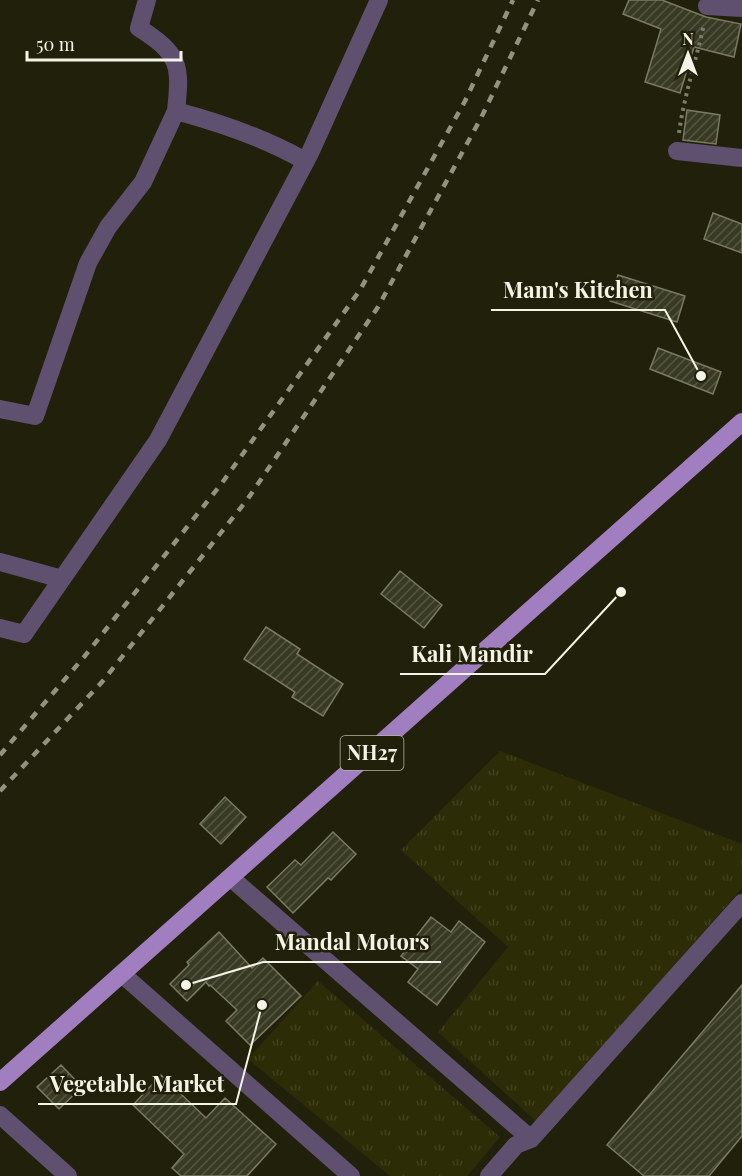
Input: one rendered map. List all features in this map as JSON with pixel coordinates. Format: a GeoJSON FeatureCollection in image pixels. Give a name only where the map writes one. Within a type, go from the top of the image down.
{"type":"FeatureCollection","features":[{"type":"Feature","properties":{"kind":"main road","name":"NH27"},"geometry":{"type":"LineString","coordinates":[[0,1082],[742,422]]}},
{"type":"Feature","properties":{"kind":"street"},"geometry":{"type":"LineString","coordinates":[[0,409],[35,416],[88,263],[108,227],[142,182],[176,111],[179,84],[175,60],[163,43],[140,28],[147,0]]}},
{"type":"Feature","properties":{"kind":"street"},"geometry":{"type":"LineString","coordinates":[[0,628],[24,634],[158,440],[305,161],[380,0]]}},
{"type":"Feature","properties":{"kind":"street"},"geometry":{"type":"LineString","coordinates":[[707,6],[742,8]]}},
{"type":"Feature","properties":{"kind":"street"},"geometry":{"type":"LineString","coordinates":[[176,111],[219,123],[259,138],[305,161]]}},
{"type":"Feature","properties":{"kind":"street"},"geometry":{"type":"LineString","coordinates":[[677,151],[742,158]]}},
{"type":"Feature","properties":{"kind":"street"},"geometry":{"type":"LineString","coordinates":[[0,562],[62,579]]}},
{"type":"Feature","properties":{"kind":"street"},"geometry":{"type":"LineString","coordinates":[[231,878],[531,1139]]}},
{"type":"Feature","properties":{"kind":"street"},"geometry":{"type":"LineString","coordinates":[[489,1176],[516,1145],[531,1139],[742,903]]}},
{"type":"Feature","properties":{"kind":"street"},"geometry":{"type":"LineString","coordinates":[[122,974],[351,1176]]}},
{"type":"Feature","properties":{"kind":"street"},"geometry":{"type":"LineString","coordinates":[[0,1115],[68,1176]]}},
{"type":"Feature","properties":{"kind":"path"},"geometry":{"type":"LineString","coordinates":[[677,151],[682,107],[694,69],[707,6]]}},
{"type":"Feature","properties":{"kind":"green space"},"geometry":{"type":"Polygon","coordinates":[[[500,751],[742,844],[742,888],[537,1122],[438,1032],[508,947],[401,850],[500,751]]]}},
{"type":"Feature","properties":{"kind":"green space"},"geometry":{"type":"Polygon","coordinates":[[[318,981],[500,1137],[467,1176],[390,1176],[248,1059],[318,981]]]}},
{"type":"Feature","properties":{"kind":"building"},"geometry":{"type":"Polygon","coordinates":[[[629,0],[662,0],[706,17],[741,24],[734,57],[694,47],[680,93],[645,82],[661,29],[623,14],[629,0]]]}},
{"type":"Feature","properties":{"kind":"building"},"geometry":{"type":"Polygon","coordinates":[[[687,110],[720,115],[716,144],[683,140],[687,110]]]}},
{"type":"Feature","properties":{"kind":"building"},"geometry":{"type":"Polygon","coordinates":[[[713,213],[742,224],[742,253],[704,239],[713,213]]]}},
{"type":"Feature","properties":{"kind":"building"},"geometry":{"type":"Polygon","coordinates":[[[618,275],[685,296],[677,322],[610,301],[618,275]]]}},
{"type":"Feature","properties":{"kind":"building"},"geometry":{"type":"Polygon","coordinates":[[[658,348],[721,372],[713,394],[650,369],[658,348]]]}},
{"type":"Feature","properties":{"kind":"building"},"geometry":{"type":"Polygon","coordinates":[[[400,571],[442,605],[424,628],[381,594],[400,571]]]}},
{"type":"Feature","properties":{"kind":"building"},"geometry":{"type":"Polygon","coordinates":[[[266,627],[300,649],[297,654],[343,684],[323,716],[292,697],[295,692],[244,659],[266,627]]]}},
{"type":"Feature","properties":{"kind":"building"},"geometry":{"type":"Polygon","coordinates":[[[225,797],[246,817],[221,844],[200,824],[225,797]]]}},
{"type":"Feature","properties":{"kind":"building"},"geometry":{"type":"Polygon","coordinates":[[[333,832],[356,854],[331,880],[328,878],[293,913],[267,887],[295,860],[301,865],[333,832]]]}},
{"type":"Feature","properties":{"kind":"building"},"geometry":{"type":"Polygon","coordinates":[[[431,917],[451,932],[459,921],[485,942],[437,1005],[408,982],[418,969],[401,956],[431,917]]]}},
{"type":"Feature","properties":{"kind":"building"},"geometry":{"type":"Polygon","coordinates":[[[219,932],[252,968],[263,958],[301,996],[250,1045],[226,1021],[237,1010],[210,985],[206,982],[187,1001],[170,984],[189,965],[187,962],[219,932]]]}},
{"type":"Feature","properties":{"kind":"building"},"geometry":{"type":"Polygon","coordinates":[[[742,985],[742,1136],[709,1176],[644,1176],[607,1145],[742,985]]]}},
{"type":"Feature","properties":{"kind":"building"},"geometry":{"type":"Polygon","coordinates":[[[61,1065],[82,1087],[59,1109],[37,1087],[61,1065]]]}},
{"type":"Feature","properties":{"kind":"building"},"geometry":{"type":"Polygon","coordinates":[[[161,1075],[206,1118],[225,1098],[276,1144],[247,1176],[181,1176],[172,1168],[184,1154],[133,1105],[161,1075]]]}},
{"type":"Feature","properties":{"kind":"railway"},"geometry":{"type":"LineString","coordinates":[[0,755],[84,657],[222,483],[360,290],[465,101],[513,0]]}},
{"type":"Feature","properties":{"kind":"railway"},"geometry":{"type":"LineString","coordinates":[[0,791],[102,682],[247,500],[378,307],[481,118],[538,0]]}},
{"type":"Feature","properties":{"kind":"place","name":"Mam's Kitchen"},"geometry":{"type":"Point","coordinates":[701,376]}},
{"type":"Feature","properties":{"kind":"place","name":"Kali Mandir"},"geometry":{"type":"Point","coordinates":[621,592]}},
{"type":"Feature","properties":{"kind":"place","name":"Mandal Motors"},"geometry":{"type":"Point","coordinates":[186,985]}},
{"type":"Feature","properties":{"kind":"place","name":"Vegetable Market"},"geometry":{"type":"Point","coordinates":[262,1005]}}]}
